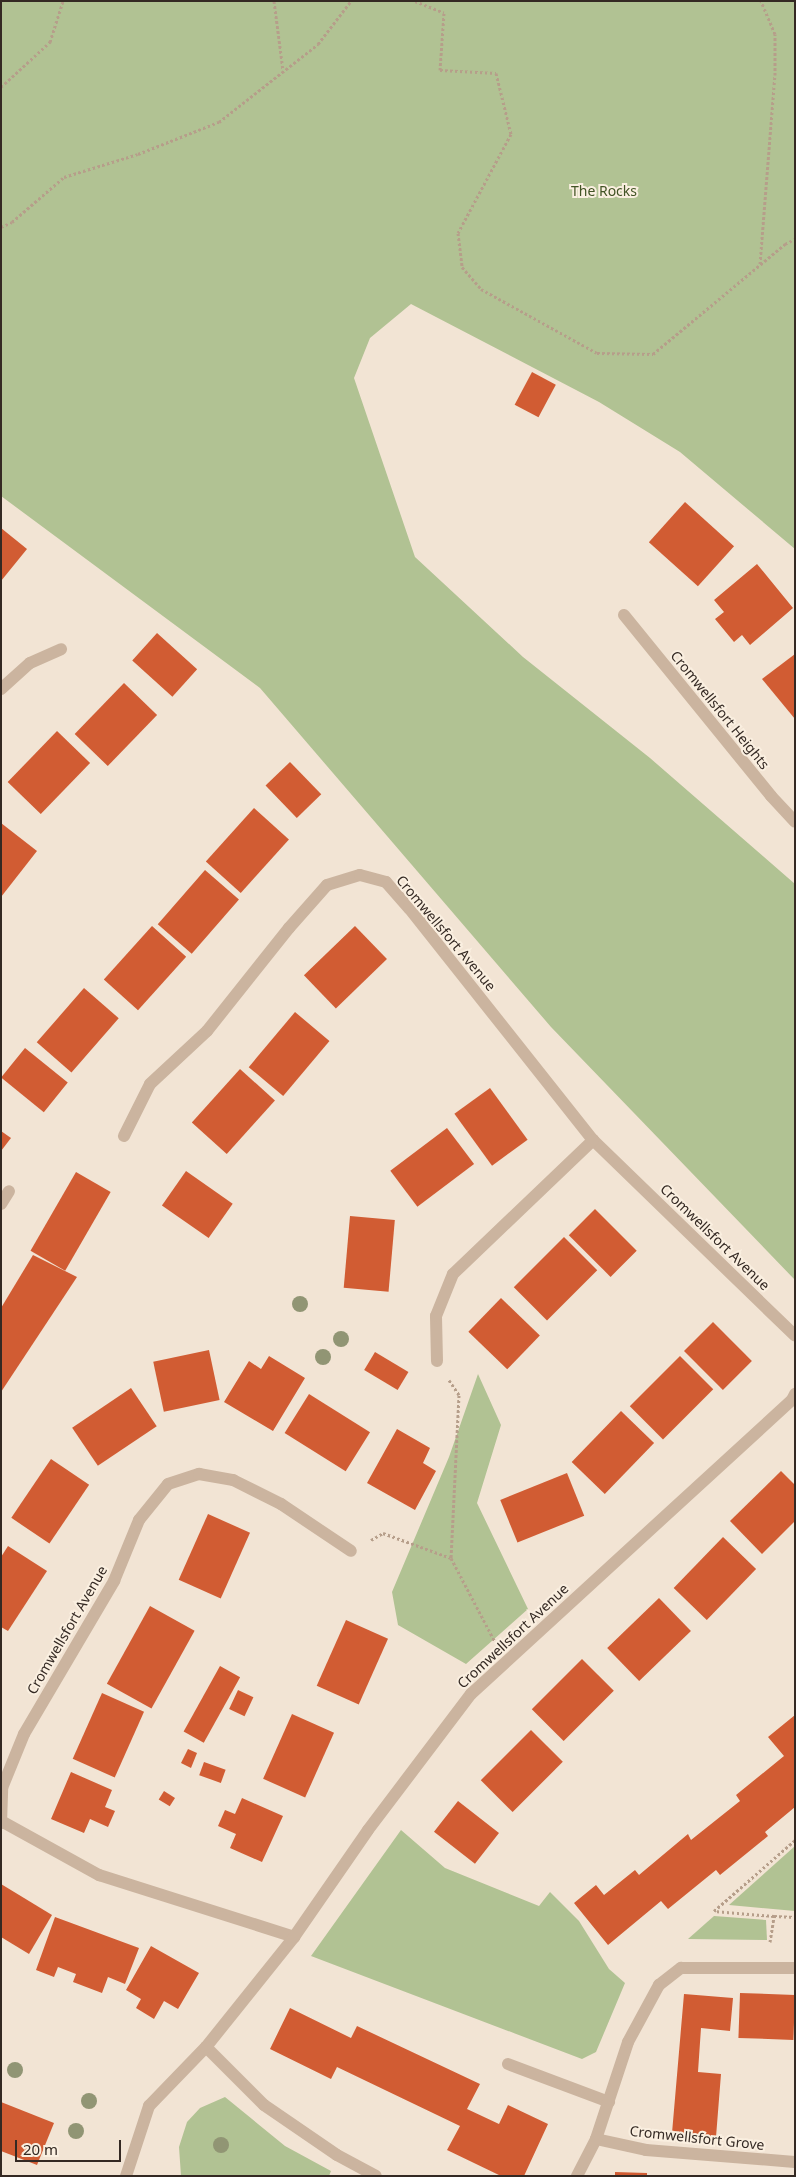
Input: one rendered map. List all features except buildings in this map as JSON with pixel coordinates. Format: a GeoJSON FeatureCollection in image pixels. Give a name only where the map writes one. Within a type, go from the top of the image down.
{"type":"FeatureCollection","features":[{"type":"Feature","properties":{"kind":"street","name":"Cromwellsfort Heights"},"geometry":{"type":"LineString","coordinates":[[624,614],[771,796],[795,822]]}},
{"type":"Feature","properties":{"kind":"street"},"geometry":{"type":"LineString","coordinates":[[1,689],[30,663],[61,649]]}},
{"type":"Feature","properties":{"kind":"street","name":"Cromwellsfort Avenue"},"geometry":{"type":"LineString","coordinates":[[124,1136],[150,1084],[207,1031],[327,885],[360,875],[386,882],[410,908],[593,1140],[795,1336]]}},
{"type":"Feature","properties":{"kind":"street"},"geometry":{"type":"LineString","coordinates":[[437,1361],[436,1316],[453,1274],[593,1140]]}},
{"type":"Feature","properties":{"kind":"street"},"geometry":{"type":"LineString","coordinates":[[1,1204],[9,1191]]}},
{"type":"Feature","properties":{"kind":"street","name":"Cromwellsfort Avenue"},"geometry":{"type":"LineString","coordinates":[[126,2176],[149,2106],[206,2047],[294,1937],[368,1830],[471,1694],[792,1400],[795,1394]]}},
{"type":"Feature","properties":{"kind":"street","name":"Cromwellsfort Avenue"},"geometry":{"type":"LineString","coordinates":[[294,1937],[99,1875],[2,1823],[2,1788],[24,1734],[114,1581],[139,1520],[168,1484],[198,1474],[233,1480],[281,1504],[351,1552]]}},
{"type":"Feature","properties":{"kind":"street"},"geometry":{"type":"LineString","coordinates":[[577,2176],[596,2139],[628,2042],[659,1985],[680,1968],[795,1968]]}},
{"type":"Feature","properties":{"kind":"street"},"geometry":{"type":"LineString","coordinates":[[206,2047],[264,2105],[336,2155],[376,2176]]}},
{"type":"Feature","properties":{"kind":"street"},"geometry":{"type":"LineString","coordinates":[[508,2064],[609,2102]]}},
{"type":"Feature","properties":{"kind":"street","name":"Cromwellsfort Grove"},"geometry":{"type":"LineString","coordinates":[[596,2139],[646,2150],[795,2162]]}},
{"type":"Feature","properties":{"kind":"path"},"geometry":{"type":"LineString","coordinates":[[1,86],[50,42],[63,1]]}},
{"type":"Feature","properties":{"kind":"path"},"geometry":{"type":"LineString","coordinates":[[274,1],[283,71]]}},
{"type":"Feature","properties":{"kind":"path"},"geometry":{"type":"LineString","coordinates":[[1,227],[12,222],[64,177],[138,154],[219,122],[318,44],[351,1]]}},
{"type":"Feature","properties":{"kind":"path"},"geometry":{"type":"LineString","coordinates":[[416,1],[444,13],[440,70],[496,73],[511,134],[458,233],[462,267],[481,289],[598,353],[653,354],[785,244],[795,239]]}},
{"type":"Feature","properties":{"kind":"path"},"geometry":{"type":"LineString","coordinates":[[760,265],[775,75],[776,34],[761,1]]}},
{"type":"Feature","properties":{"kind":"path"},"geometry":{"type":"LineString","coordinates":[[437,1361],[459,1395],[451,1558],[496,1645],[508,1660]]}},
{"type":"Feature","properties":{"kind":"path"},"geometry":{"type":"LineString","coordinates":[[351,1552],[383,1533],[451,1558]]}},
{"type":"Feature","properties":{"kind":"path"},"geometry":{"type":"LineString","coordinates":[[795,1840],[714,1911],[795,1917]]}},
{"type":"Feature","properties":{"kind":"path"},"geometry":{"type":"LineString","coordinates":[[766,1968],[774,1916]]}},
{"type":"Feature","properties":{"kind":"green space","name":"The Rocks"},"geometry":{"type":"Polygon","coordinates":[[[1,1],[795,1],[795,549],[680,452],[599,402],[411,304],[370,338],[354,378],[415,557],[523,657],[650,758],[795,884],[795,1280],[551,1027],[260,688],[1,496],[1,1]]]}},
{"type":"Feature","properties":{"kind":"green space"},"geometry":{"type":"Polygon","coordinates":[[[478,1374],[501,1425],[477,1503],[528,1609],[466,1664],[398,1625],[392,1592],[449,1457],[478,1374]]]}},
{"type":"Feature","properties":{"kind":"green space"},"geometry":{"type":"Polygon","coordinates":[[[401,1830],[445,1868],[539,1906],[550,1892],[579,1921],[609,1969],[625,1983],[596,2052],[582,2059],[311,1956],[401,1830]]]}},
{"type":"Feature","properties":{"kind":"green space"},"geometry":{"type":"Polygon","coordinates":[[[795,1846],[795,1911],[729,1905],[795,1846]]]}},
{"type":"Feature","properties":{"kind":"green space"},"geometry":{"type":"Polygon","coordinates":[[[714,1916],[766,1920],[767,1940],[688,1939],[714,1916]]]}},
{"type":"Feature","properties":{"kind":"green space"},"geometry":{"type":"Polygon","coordinates":[[[225,2097],[285,2146],[331,2171],[329,2176],[181,2176],[179,2147],[187,2122],[200,2108],[225,2097]]]}}]}
